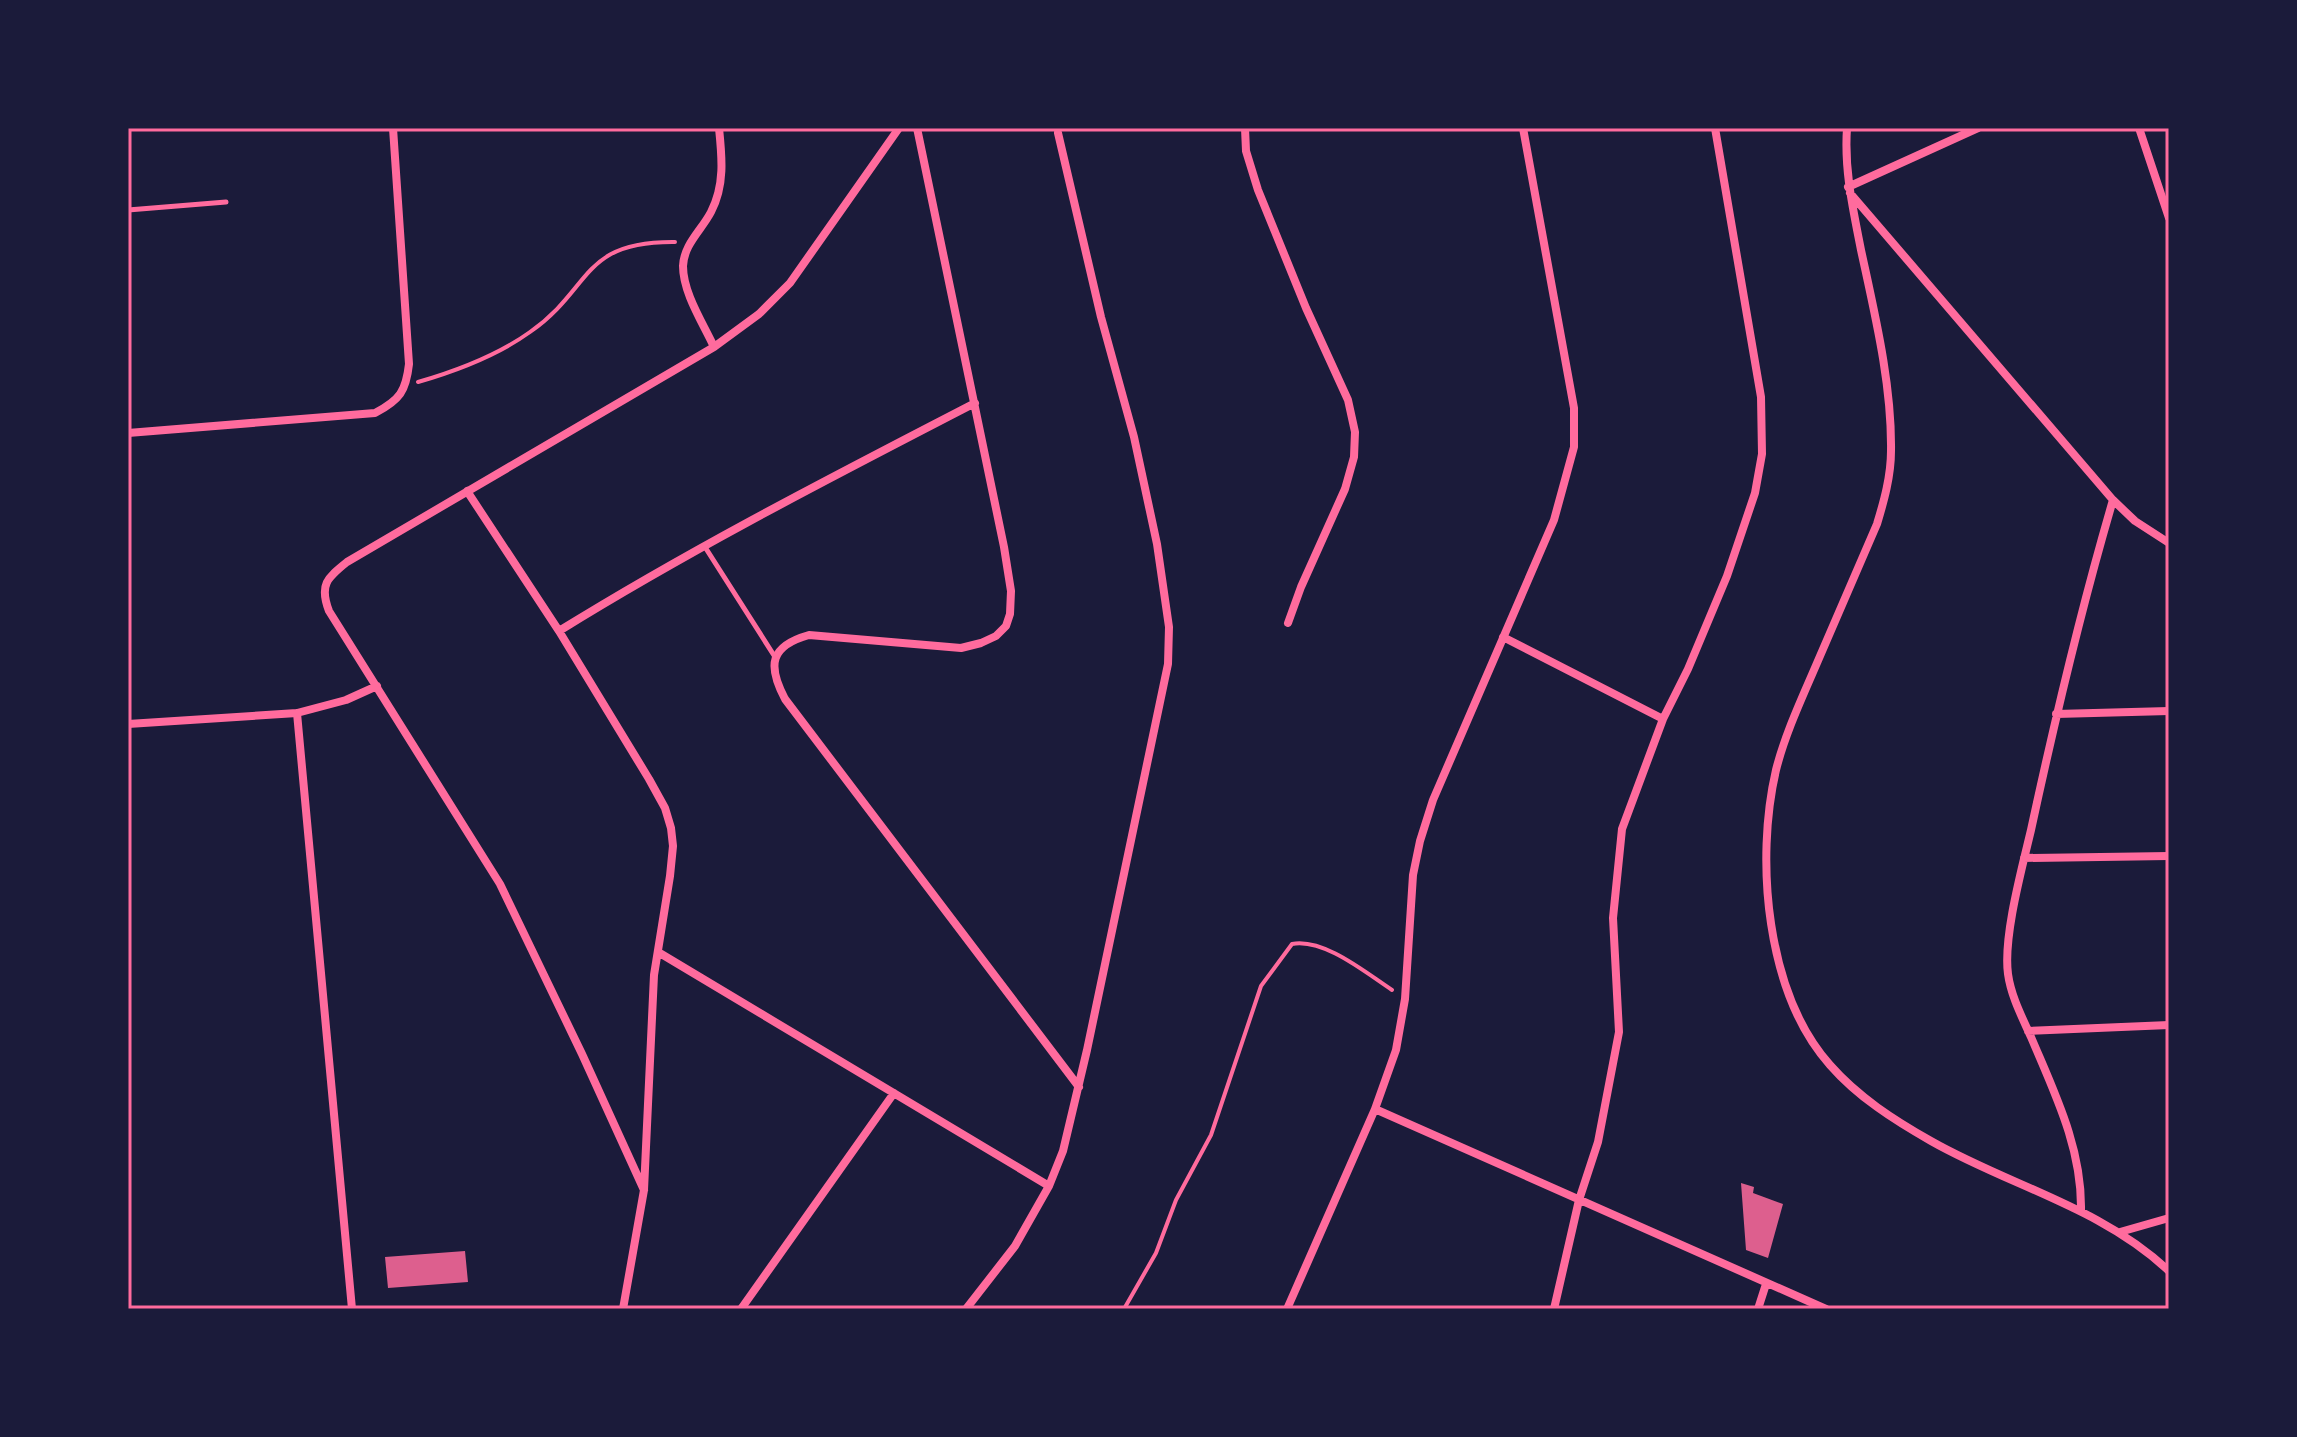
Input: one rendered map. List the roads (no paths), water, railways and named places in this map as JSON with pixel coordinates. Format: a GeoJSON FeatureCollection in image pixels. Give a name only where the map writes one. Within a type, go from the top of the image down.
{"type":"FeatureCollection","features":[{"type":"Feature","properties":{"kind":"street"},"geometry":{"type":"LineString","coordinates":[[128,433],[375,413],[390,405],[406,385],[409,364],[393,128]]}},
{"type":"Feature","properties":{"kind":"street"},"geometry":{"type":"LineString","coordinates":[[714,347],[683,269],[690,242],[711,213],[720,190],[723,165],[719,128]]}},
{"type":"Feature","properties":{"kind":"street"},"geometry":{"type":"LineString","coordinates":[[644,1190],[500,884],[329,611],[324,598],[325,585],[332,574],[347,562],[714,347],[759,314],[790,283],[899,128]]}},
{"type":"Feature","properties":{"kind":"street"},"geometry":{"type":"LineString","coordinates":[[917,128],[1011,591],[1010,614],[1006,626],[996,636],[961,648],[809,635],[791,640],[775,657],[774,672],[785,699],[1079,1087]]}},
{"type":"Feature","properties":{"kind":"street"},"geometry":{"type":"LineString","coordinates":[[1245,128],[1246,151],[1258,190],[1348,400],[1355,432],[1354,457],[1345,489],[1288,623]]}},
{"type":"Feature","properties":{"kind":"street"},"geometry":{"type":"LineString","coordinates":[[1287,1309],[1375,1109],[1396,1050],[1405,999],[1413,875],[1433,800],[1554,520],[1574,447],[1574,408],[1523,128]]}},
{"type":"Feature","properties":{"kind":"street"},"geometry":{"type":"LineString","coordinates":[[1554,1309],[1579,1200],[1598,1142],[1619,1032],[1613,918],[1622,829],[1663,719],[1727,576],[1755,493],[1762,454],[1761,397],[1715,128]]}},
{"type":"Feature","properties":{"kind":"street"},"geometry":{"type":"LineString","coordinates":[[1847,128],[1845,158],[1849,189],[1889,404],[1891,453],[1886,495],[1877,524],[1797,708],[1776,767],[1768,808],[1766,850],[1778,963],[1807,1031],[1828,1063],[1857,1093],[1933,1142],[1996,1174],[2081,1210],[2120,1232],[2169,1271]]}},
{"type":"Feature","properties":{"kind":"street"},"geometry":{"type":"LineString","coordinates":[[1849,189],[1978,128]]}},
{"type":"Feature","properties":{"kind":"street"},"geometry":{"type":"LineString","coordinates":[[2139,128],[2169,218]]}},
{"type":"Feature","properties":{"kind":"street"},"geometry":{"type":"LineString","coordinates":[[966,1309],[1015,1246],[1049,1186],[1063,1151],[1168,664],[1169,627],[1165,587],[1134,437],[1101,317],[1058,133]]}},
{"type":"Feature","properties":{"kind":"street"},"geometry":{"type":"LineString","coordinates":[[1849,189],[2113,500],[2135,521],[2169,543]]}},
{"type":"Feature","properties":{"kind":"street"},"geometry":{"type":"LineString","coordinates":[[559,631],[641,580],[975,403]]}},
{"type":"Feature","properties":{"kind":"street"},"geometry":{"type":"LineString","coordinates":[[467,491],[559,631],[649,779],[665,808],[671,828],[673,846],[658,952],[649,1051],[644,1190],[623,1309]]}},
{"type":"Feature","properties":{"kind":"street"},"geometry":{"type":"LineString","coordinates":[[2081,1210],[2082,1186],[2077,1157],[2064,1116],[2015,1000],[2008,974],[2008,949],[2024,858],[2056,714],[2113,500]]}},
{"type":"Feature","properties":{"kind":"street"},"geometry":{"type":"LineString","coordinates":[[1503,637],[1663,719]]}},
{"type":"Feature","properties":{"kind":"street"},"geometry":{"type":"LineString","coordinates":[[128,724],[297,713],[346,700],[377,686]]}},
{"type":"Feature","properties":{"kind":"street"},"geometry":{"type":"LineString","coordinates":[[2056,714],[2169,711]]}},
{"type":"Feature","properties":{"kind":"street"},"geometry":{"type":"LineString","coordinates":[[297,713],[352,1309]]}},
{"type":"Feature","properties":{"kind":"street"},"geometry":{"type":"LineString","coordinates":[[2024,858],[2169,856]]}},
{"type":"Feature","properties":{"kind":"street"},"geometry":{"type":"LineString","coordinates":[[658,952],[1049,1186]]}},
{"type":"Feature","properties":{"kind":"street"},"geometry":{"type":"LineString","coordinates":[[2028,1031],[2169,1025]]}},
{"type":"Feature","properties":{"kind":"street"},"geometry":{"type":"LineString","coordinates":[[741,1309],[894,1093]]}},
{"type":"Feature","properties":{"kind":"street"},"geometry":{"type":"LineString","coordinates":[[1375,1109],[1826,1309]]}},
{"type":"Feature","properties":{"kind":"street"},"geometry":{"type":"LineString","coordinates":[[2120,1232],[2169,1218]]}},
{"type":"Feature","properties":{"kind":"street"},"geometry":{"type":"LineString","coordinates":[[1758,1309],[1766,1284]]}},
{"type":"Feature","properties":{"kind":"lane"},"geometry":{"type":"LineString","coordinates":[[128,210],[226,202]]}},
{"type":"Feature","properties":{"kind":"lane"},"geometry":{"type":"LineString","coordinates":[[705,546],[775,657]]}}]}
